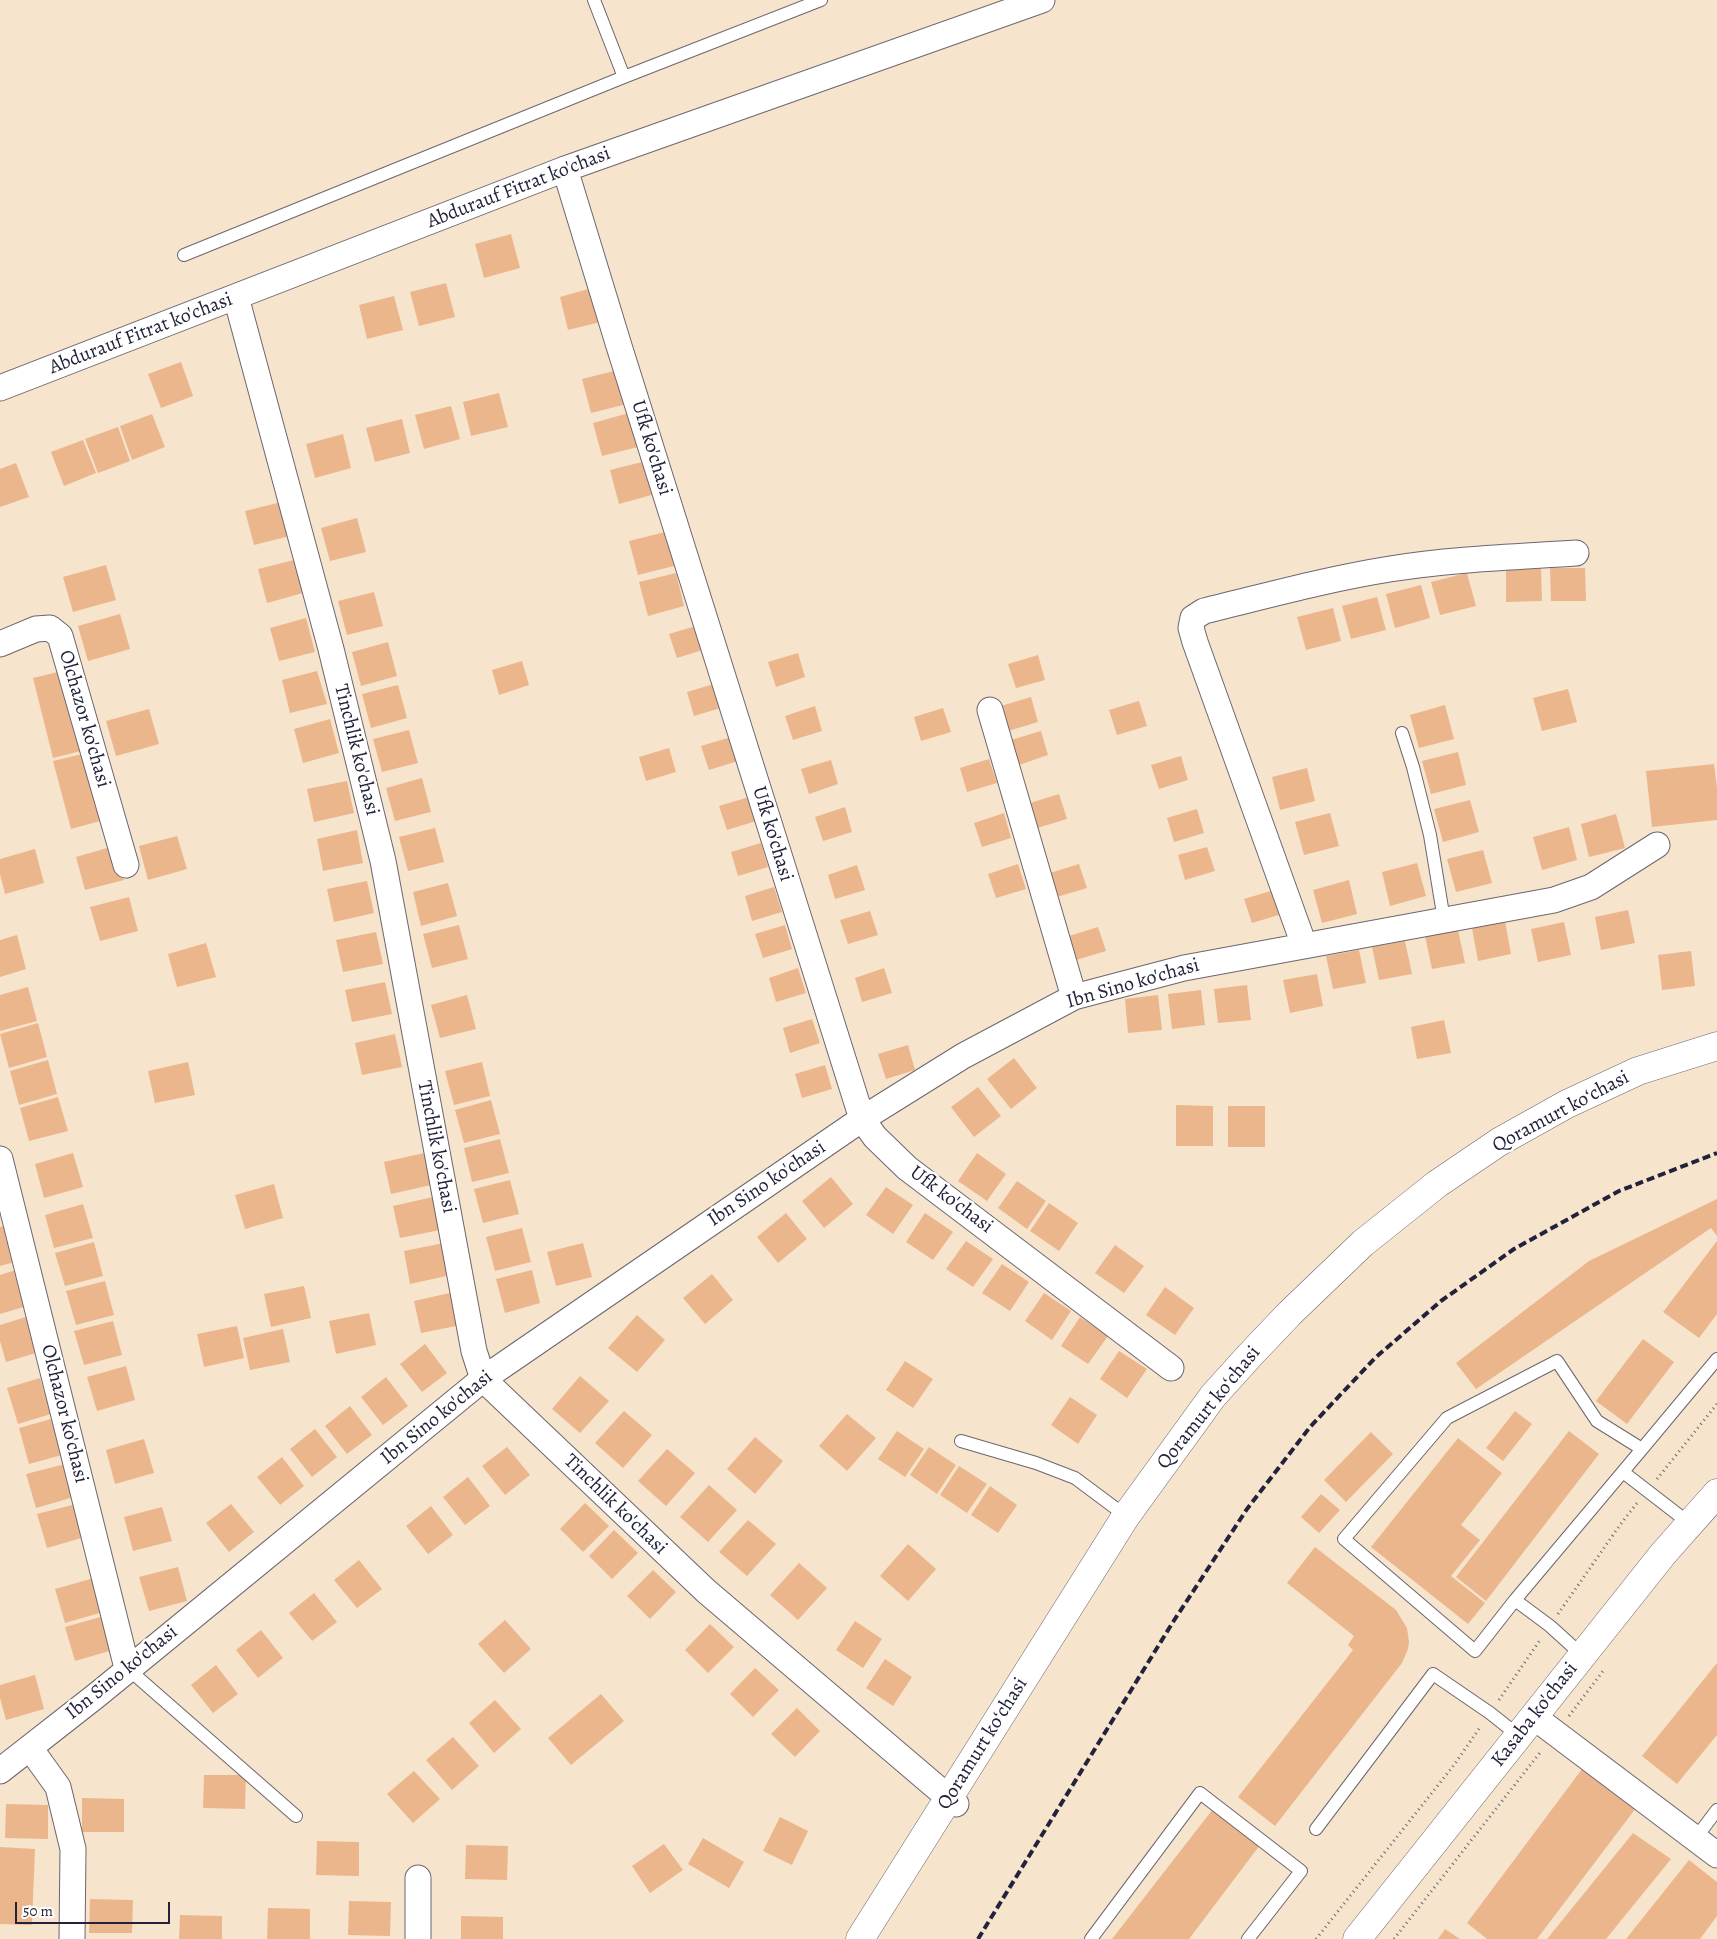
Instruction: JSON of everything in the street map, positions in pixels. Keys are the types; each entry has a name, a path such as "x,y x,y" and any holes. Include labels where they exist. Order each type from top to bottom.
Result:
{"main road":[{"name":"Qoramurt koʻchasi","path":"870,1939 1126,1516 1213,1396 1251,1354 1290,1313 1363,1243 1437,1184 1499,1142 1532,1122 1638,1071 1717,1046"},
{"name":"Qoramurt koʻchasi","path":"860,1939 1142,1511 1224,1401 1257,1361 1292,1324 1402,1223 1502,1151 1546,1126 1639,1082 1717,1056"},
{"name":"Kasaba ko'chasi","path":"1357,1939 1688,1523 1717,1493"}],"street":[{"name":"Abdurauf Fitrat ko'chasi","path":"0,388 565,169 1042,0"},
{"name":"Ufk ko'chasi","path":"565,169 862,1119 875,1137 907,1168 1171,1368"},
{"name":"Tinchlik ko'chasi","path":"236,297 331,649 383,861 474,1351 483,1379 706,1591 952,1801"},
{"path":"1304,945 1195,642 1191,628 1193,618 1204,611 1329,580 1391,569 1470,559 1576,553"},
{"name":"Olchazor ko'chasi","path":"0,644 36,629 50,628 60,636 126,865"},
{"path":"990,710 1074,997"},
{"name":"Ibn Sino ko'chasi","path":"0,1770 30,1748 483,1379 862,1119 963,1056 1074,997 1184,968 1554,900 1591,887 1657,846"},
{"name":"Olchazor ko'chasi","path":"0,1159 127,1668"},
{"path":"1526,1726 1717,1855"},
{"path":"30,1748 58,1788 73,1848 72,1939"},
{"path":"418,1878 418,1939"}],"lane":[{"path":"594,0 624,77"},
{"path":"184,255 624,77 821,0"},
{"path":"1402,733 1416,776 1430,834 1444,920"},
{"path":"1642,1449 1597,1421 1556,1361 1447,1418 1344,1539 1475,1651 1717,1359"},
{"path":"960,1441 1036,1463 1075,1478 1126,1516"},
{"path":"1623,1472 1688,1523"},
{"path":"1516,1600 1550,1626 1582,1656"},
{"path":"127,1668 296,1816"},
{"path":"1316,1829 1433,1674 1490,1713 1526,1726"},
{"path":"1091,1939 1200,1793 1301,1871 1248,1939"},
{"path":"1695,1839 1717,1810"}],"path":[{"path":"1316,1939 1454,1765 1620,1525 1717,1404"}],"building":[{"path":"511,234 520,268 484,278 475,244"},
{"path":"446,283 455,317 419,326 410,292"},
{"path":"595,287 604,321 568,330 560,297"},
{"path":"394,296 403,330 367,339 359,305"},
{"path":"181,362 193,396 161,408 148,374"},
{"path":"618,370 627,404 591,413 582,379"},
{"path":"499,393 508,427 471,436 463,402"},
{"path":"451,406 460,439 424,449 415,415"},
{"path":"629,413 638,447 602,456 593,423"},
{"path":"152,414 165,447 132,460 120,426"},
{"path":"402,419 410,453 375,462 366,428"},
{"path":"118,427 130,461 98,473 85,439"},
{"path":"343,434 351,468 315,478 306,444"},
{"path":"83,440 96,473 64,486 51,452"},
{"path":"646,461 655,494 619,504 610,470"},
{"path":"16,463 29,497 0,507 0,469"},
{"path":"281,502 290,536 254,545 245,511"},
{"path":"357,518 366,552 330,561 321,528"},
{"path":"665,532 674,566 638,575 629,541"},
{"path":"294,560 303,593 267,603 258,569"},
{"path":"106,565 116,600 73,612 63,577"},
{"path":"1541,568 1542,601 1506,602 1506,569"},
{"path":"1550,568 1585,568 1586,601 1551,601"},
{"path":"676,573 684,606 648,616 639,582"},
{"path":"1467,573 1476,606 1440,615 1431,582"},
{"path":"1421,585 1430,618 1395,628 1386,594"},
{"path":"374,592 383,626 347,635 338,601"},
{"path":"1377,597 1386,630 1351,639 1342,606"},
{"path":"1333,608 1341,641 1306,650 1297,617"},
{"path":"120,614 130,649 88,661 78,626"},
{"path":"306,618 315,652 279,661 270,628"},
{"path":"699,625 706,649 677,658 669,634"},
{"path":"388,642 397,676 361,686 352,652"},
{"path":"798,653 805,677 776,687 768,662"},
{"path":"1038,655 1045,680 1016,688 1008,664"},
{"path":"522,661 529,685 499,695 492,670"},
{"path":"62,671 81,751 53,758 33,678"},
{"path":"317,671 327,704 290,713 282,680"},
{"path":"717,683 724,707 694,716 687,692"},
{"path":"398,685 407,718 371,728 362,694"},
{"path":"1568,689 1577,722 1542,731 1533,698"},
{"path":"1031,697 1038,722 1008,731 1001,706"},
{"path":"1139,701 1147,726 1117,735 1109,710"},
{"path":"1445,705 1454,739 1419,748 1410,715"},
{"path":"815,706 822,731 793,740 785,716"},
{"path":"943,708 951,732 921,741 914,717"},
{"path":"149,709 159,744 116,756 106,721"},
{"path":"330,719 339,753 303,763 294,729"},
{"path":"409,730 418,763 382,772 373,739"},
{"path":"1041,731 1048,755 1019,765 1011,740"},
{"path":"731,737 738,761 709,770 701,746"},
{"path":"669,748 676,772 646,781 639,757"},
{"path":"1458,752 1466,785 1431,794 1422,761"},
{"path":"82,754 100,821 71,829 53,761"},
{"path":"1181,756 1188,780 1159,789 1151,765"},
{"path":"989,759 997,783 967,792 960,768"},
{"path":"831,760 838,784 809,794 801,769"},
{"path":"1714,764 1717,788 1717,820 1652,827 1646,771"},
{"path":"1307,768 1315,801 1280,810 1272,777"},
{"path":"422,778 431,812 395,821 386,788"},
{"path":"347,781 354,813 314,822 307,789"},
{"path":"1059,794 1067,819 1037,828 1030,803"},
{"path":"749,797 756,821 727,830 719,806"},
{"path":"1470,800 1479,832 1443,842 1434,809"},
{"path":"845,807 852,832 823,841 815,817"},
{"path":"1197,809 1204,833 1174,842 1167,818"},
{"path":"1004,813 1011,838 982,847 974,823"},
{"path":"1330,813 1339,846 1304,855 1295,822"},
{"path":"1616,814 1625,848 1589,857 1581,824"},
{"path":"1569,827 1577,860 1542,870 1533,837"},
{"path":"435,828 444,862 408,871 399,837"},
{"path":"357,830 363,863 323,871 317,839"},
{"path":"177,836 187,869 148,880 139,846"},
{"path":"761,843 768,867 738,876 731,852"},
{"path":"114,846 124,880 85,890 76,857"},
{"path":"1207,847 1215,871 1185,880 1178,855"},
{"path":"35,849 44,883 5,894 0,874 0,859"},
{"path":"1483,850 1492,883 1456,892 1447,859"},
{"path":"1417,863 1426,896 1390,906 1382,872"},
{"path":"1018,864 1026,889 996,898 988,874"},
{"path":"1079,864 1087,888 1057,897 1050,873"},
{"path":"857,865 865,890 835,899 828,875"},
{"path":"1349,880 1357,914 1322,923 1313,890"},
{"path":"367,881 374,913 334,922 327,889"},
{"path":"448,883 457,916 421,926 413,892"},
{"path":"774,887 782,912 752,921 745,896"},
{"path":"1274,890 1282,914 1252,923 1244,899"},
{"path":"129,897 138,931 100,941 90,907"},
{"path":"1628,910 1635,943 1601,950 1595,917"},
{"path":"870,911 878,935 848,944 840,920"},
{"path":"1505,921 1511,954 1478,961 1472,928"},
{"path":"1564,922 1571,955 1538,962 1531,929"},
{"path":"459,925 468,959 432,968 423,934"},
{"path":"785,925 792,949 763,958 755,934"},
{"path":"1098,927 1106,951 1076,960 1069,936"},
{"path":"1458,930 1465,963 1432,969 1425,936"},
{"path":"376,932 383,964 343,972 336,940"},
{"path":"17,935 26,969 0,977 0,940"},
{"path":"1405,941 1412,974 1379,980 1372,947"},
{"path":"206,943 216,977 177,987 168,954"},
{"path":"1359,950 1366,983 1333,989 1326,956"},
{"path":"1691,951 1695,986 1662,990 1658,955"},
{"path":"798,968 806,993 776,1002 769,978"},
{"path":"884,968 892,993 862,1002 855,978"},
{"path":"1317,974 1323,1006 1290,1013 1283,980"},
{"path":"385,982 392,1014 352,1022 345,990"},
{"path":"1247,985 1251,1020 1218,1023 1214,989"},
{"path":"28,987 37,1021 0,1031 0,995"},
{"path":"1201,990 1205,1025 1172,1029 1168,994"},
{"path":"467,995 476,1029 440,1038 431,1005"},
{"path":"1158,995 1162,1030 1128,1033 1125,999"},
{"path":"812,1019 820,1043 790,1053 783,1028"},
{"path":"1444,1020 1451,1053 1417,1059 1411,1027"},
{"path":"38,1023 47,1057 9,1068 0,1034"},
{"path":"395,1034 402,1067 362,1075 355,1043"},
{"path":"908,1045 915,1070 886,1079 878,1054"},
{"path":"1014,1058 1037,1088 1011,1109 987,1079"},
{"path":"48,1060 57,1094 19,1105 10,1071"},
{"path":"188,1062 195,1095 155,1103 148,1071"},
{"path":"482,1062 490,1096 454,1105 445,1071"},
{"path":"825,1065 832,1089 802,1098 795,1074"},
{"path":"978,1087 1001,1116 974,1137 951,1107"},
{"path":"58,1097 68,1131 29,1141 20,1108"},
{"path":"491,1100 500,1134 464,1143 455,1110"},
{"path":"1176,1105 1213,1106 1213,1146 1176,1146"},
{"path":"1228,1106 1265,1106 1265,1147 1228,1147"},
{"path":"500,1139 509,1173 472,1182 464,1148"},
{"path":"73,1153 83,1187 44,1198 35,1164"},
{"path":"424,1153 431,1185 391,1194 384,1162"},
{"path":"977,1153 1006,1174 987,1201 958,1181"},
{"path":"831,1177 853,1204 824,1228 802,1201"},
{"path":"510,1180 519,1214 483,1223 474,1189"},
{"path":"1017,1181 1046,1201 1027,1229 998,1208"},
{"path":"274,1184 283,1218 245,1229 235,1195"},
{"path":"886,1187 913,1205 893,1234 866,1215"},
{"path":"433,1197 440,1230 400,1238 393,1206"},
{"path":"1717,1199 1717,1236 1711,1228 1476,1389 1456,1363 1589,1261"},
{"path":"1049,1203 1078,1223 1059,1251 1030,1231"},
{"path":"83,1204 93,1238 54,1248 45,1215"},
{"path":"786,1213 807,1239 778,1263 757,1237"},
{"path":"925,1213 953,1232 933,1260 906,1242"},
{"path":"4,1226 15,1262 0,1266 0,1227"},
{"path":"522,1228 531,1262 495,1271 486,1237"},
{"path":"966,1241 993,1259 973,1287 946,1269"},
{"path":"1717,1241 1717,1314 1699,1338 1663,1312"},
{"path":"94,1242 103,1276 65,1286 55,1253"},
{"path":"444,1243 451,1275 410,1284 404,1251"},
{"path":"583,1243 592,1277 556,1286 547,1252"},
{"path":"1115,1245 1144,1266 1124,1293 1095,1273"},
{"path":"1002,1264 1029,1282 1010,1311 982,1293"},
{"path":"16,1270 27,1306 0,1314 0,1275"},
{"path":"532,1270 540,1303 505,1313 496,1279"},
{"path":"712,1274 733,1300 705,1324 683,1298"},
{"path":"105,1281 114,1315 76,1325 66,1291"},
{"path":"304,1286 311,1318 271,1327 264,1294"},
{"path":"1165,1287 1194,1308 1175,1335 1146,1315"},
{"path":"454,1292 461,1325 421,1333 414,1301"},
{"path":"1044,1293 1071,1311 1052,1340 1025,1321"},
{"path":"369,1313 376,1345 336,1354 329,1321"},
{"path":"637,1315 665,1340 637,1372 608,1348"},
{"path":"29,1316 39,1352 6,1362 0,1341 0,1325"},
{"path":"1080,1317 1108,1336 1088,1364 1061,1346"},
{"path":"113,1321 122,1355 84,1365 74,1331"},
{"path":"237,1326 244,1358 204,1367 197,1334"},
{"path":"283,1329 290,1362 250,1370 243,1338"},
{"path":"1643,1339 1674,1362 1627,1424 1596,1401"},
{"path":"425,1344 447,1373 422,1392 400,1364"},
{"path":"1119,1351 1147,1369 1127,1398 1100,1379"},
{"path":"905,1361 933,1379 913,1408 886,1390"},
{"path":"126,1366 135,1400 97,1411 87,1377"},
{"path":"580,1376 609,1401 580,1433 552,1409"},
{"path":"386,1377 408,1406 383,1425 361,1397"},
{"path":"40,1378 51,1414 18,1424 7,1388"},
{"path":"1070,1397 1097,1415 1078,1444 1051,1425"},
{"path":"350,1406 372,1435 347,1454 325,1426"},
{"path":"624,1411 652,1435 623,1468 595,1443"},
{"path":"1515,1411 1532,1424 1503,1461 1486,1448"},
{"path":"847,1414 876,1438 847,1471 819,1446"},
{"path":"51,1419 62,1455 29,1464 19,1428"},
{"path":"315,1429 337,1457 312,1477 290,1449"},
{"path":"897,1431 924,1449 905,1477 878,1459"},
{"path":"1569,1431 1599,1454 1486,1601 1456,1577"},
{"path":"1371,1432 1393,1454 1346,1502 1324,1480"},
{"path":"755,1437 783,1461 755,1494 727,1469"},
{"path":"1458,1438 1502,1473 1461,1525 1480,1540 1451,1576 1485,1603 1468,1624 1371,1547"},
{"path":"144,1439 154,1473 115,1484 106,1450"},
{"path":"507,1447 530,1475 505,1495 482,1466"},
{"path":"929,1447 956,1465 937,1494 910,1475"},
{"path":"667,1449 695,1473 666,1506 638,1481"},
{"path":"282,1457 304,1486 280,1505 257,1477"},
{"path":"65,1464 74,1497 36,1508 26,1474"},
{"path":"959,1466 987,1484 967,1513 940,1495"},
{"path":"468,1477 490,1506 465,1525 443,1497"},
{"path":"709,1485 737,1510 708,1542 680,1517"},
{"path":"990,1486 1017,1505 998,1533 971,1515"},
{"path":"1321,1494 1340,1510 1319,1533 1301,1517"},
{"path":"585,1503 609,1526 583,1552 560,1529"},
{"path":"76,1504 85,1537 47,1548 37,1514"},
{"path":"231,1504 254,1532 229,1552 206,1523"},
{"path":"431,1506 453,1535 428,1554 406,1526"},
{"path":"162,1507 172,1541 133,1551 124,1517"},
{"path":"748,1520 776,1544 747,1576 719,1552"},
{"path":"614,1530 638,1553 612,1579 589,1556"},
{"path":"908,1544 936,1569 908,1601 880,1576"},
{"path":"1315,1547 1396,1610 1407,1628 1408,1649 1402,1663 1275,1826 1238,1797 1353,1650 1348,1645 1354,1636 1287,1583"},
{"path":"359,1560 382,1589 357,1608 334,1580"},
{"path":"799,1563 827,1588 798,1620 770,1595"},
{"path":"178,1567 187,1601 149,1611 139,1577"},
{"path":"653,1570 676,1592 650,1619 627,1596"},
{"path":"94,1578 103,1612 65,1623 55,1589"},
{"path":"314,1593 337,1622 312,1641 289,1613"},
{"path":"104,1616 113,1650 75,1661 65,1627"},
{"path":"505,1620 531,1649 504,1673 478,1644"},
{"path":"855,1621 882,1639 863,1668 836,1650"},
{"path":"710,1624 734,1647 708,1673 685,1650"},
{"path":"261,1630 283,1658 258,1678 236,1650"},
{"path":"885,1659 912,1677 893,1706 866,1688"},
{"path":"1717,1663 1717,1735 1677,1784 1642,1756"},
{"path":"216,1665 238,1694 213,1713 191,1685"},
{"path":"755,1668 779,1690 753,1717 730,1694"},
{"path":"35,1675 44,1709 6,1720 0,1698 0,1685"},
{"path":"601,1694 624,1721 571,1765 548,1738"},
{"path":"495,1700 521,1729 494,1753 469,1723"},
{"path":"797,1708 820,1731 795,1757 771,1734"},
{"path":"453,1737 479,1766 452,1790 426,1760"},
{"path":"1585,1765 1639,1804 1537,1939 1487,1939 1467,1923"},
{"path":"414,1771 440,1799 413,1823 387,1794"},
{"path":"204,1775 246,1775 245,1809 203,1808"},
{"path":"82,1798 124,1799 124,1832 82,1832"},
{"path":"6,1804 48,1805 48,1839 5,1838"},
{"path":"1213,1809 1260,1845 1189,1939 1112,1939"},
{"path":"780,1817 808,1831 792,1865 763,1851"},
{"path":"1633,1833 1671,1859 1606,1939 1547,1939"},
{"path":"703,1838 744,1862 729,1888 688,1864"},
{"path":"317,1841 359,1842 359,1876 316,1875"},
{"path":"664,1844 683,1870 650,1893 632,1866"},
{"path":"466,1845 508,1846 507,1880 465,1879"},
{"path":"0,1847 35,1849 32,1925 0,1924"},
{"path":"1689,1860 1717,1882 1717,1916 1700,1939 1626,1939"},
{"path":"90,1899 133,1900 132,1933 89,1933"},
{"path":"349,1901 391,1902 390,1936 348,1935"},
{"path":"268,1908 310,1909 310,1939 267,1939"},
{"path":"180,1915 222,1916 222,1939 179,1939"},
{"path":"461,1916 503,1917 503,1939 461,1939"},
{"path":"1445,1929 1460,1939 1438,1939"}],"railway":[{"path":"978,1939 1173,1622 1247,1509 1310,1427 1375,1358 1441,1301 1514,1249 1619,1191 1717,1153"}]}
